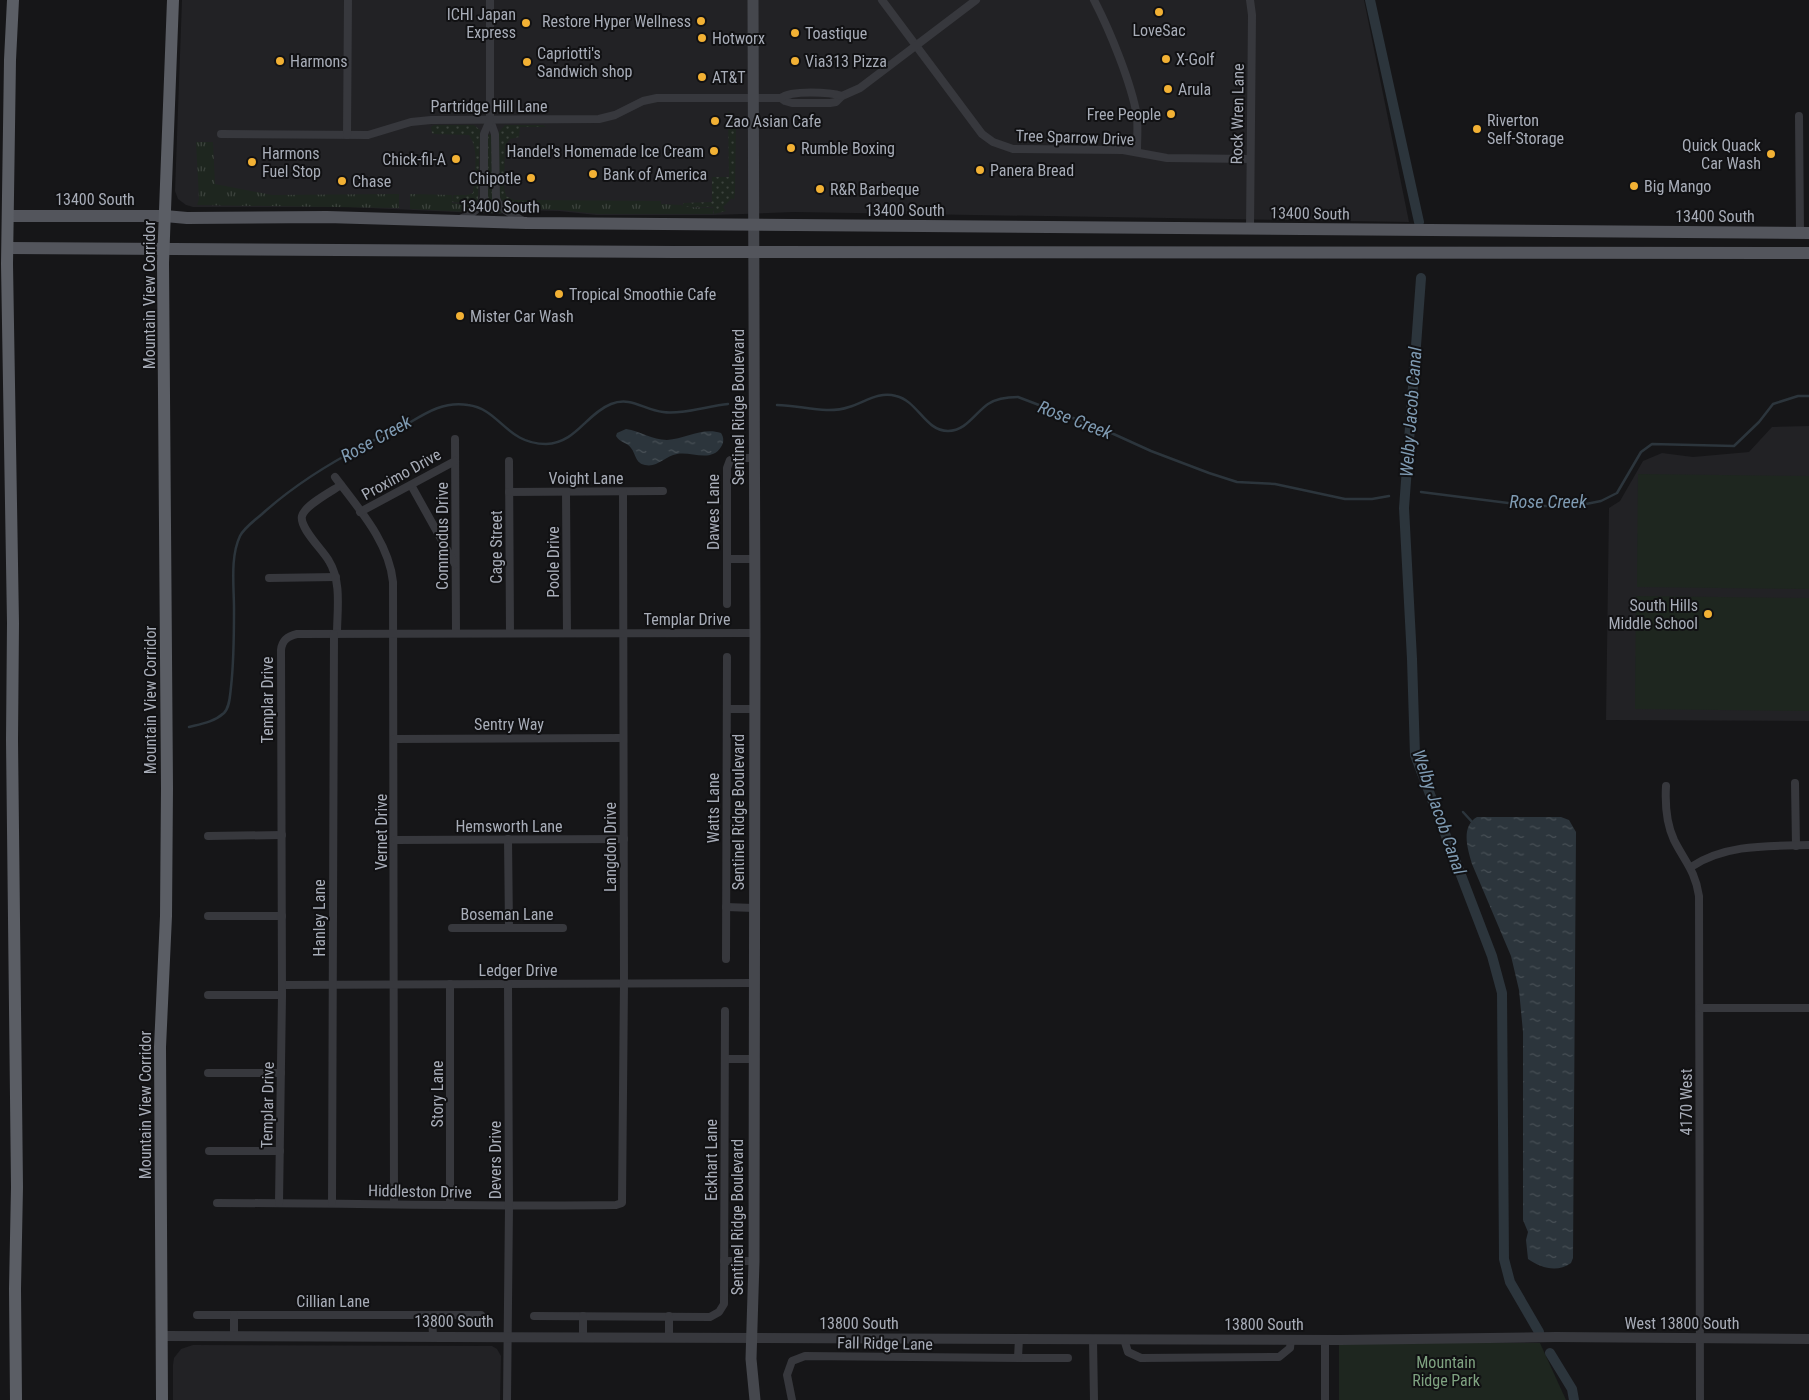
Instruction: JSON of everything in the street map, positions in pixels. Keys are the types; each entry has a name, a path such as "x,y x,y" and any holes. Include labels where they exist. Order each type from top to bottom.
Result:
{"highway":[{"path":"13,0 4,248 13,613 12,740 17,1168 16,1400"},
{"name":"Mountain View Corridor","path":"162,1400 160,1047 166,916 164,249 173,0"}],"main road":[{"name":"Sentinel Ridge Boulevard","path":"753,0 755,709 754,1261 751,1359 755,1400"},
{"name":"13400 South","path":"4,216 327,217 527,223 1804,233"},
{"path":"4,248 754,252 1809,253"}],"street":[{"path":"347,135 348,0"},
{"path":"490,0 490,120 495,134 496,198 505,210 527,223"},
{"name":"Tree Sparrow Drive","path":"882,0 982,134 999,145 1013,149 1123,150 1159,158 1250,159"},
{"path":"754,98 781,98 791,93 842,96 860,88 976,0"},
{"path":"1094,0 1128,83 1137,120 1138,152"},
{"name":"Rock Wren Lane","path":"1250,0 1252,15 1250,229"},
{"name":"Partridge Hill Lane","path":"221,134 373,134 416,121 599,119 615,115 643,101 657,98 754,98"},
{"path":"1800,116 1804,233"},
{"path":"455,222 474,213 481,204 484,190 484,134 490,120"},
{"name":"Commodus Drive","path":"455,439 456,633"},
{"name":"Dawes Lane","path":"727,604 727,468 730,460 755,458"},
{"name":"Proximo Drive","path":"360,512 455,460"},
{"name":"Cage Street","path":"509,461 510,633"},
{"name":"Vernet Drive","path":"335,477 379,539 390,561 393,582 395,840 393,984 394,1204"},
{"name":"Hanley Lane","path":"332,1203 336,577 329,560 303,526 302,518 307,508 341,485"},
{"path":"411,485 456,564"},
{"name":"Voight Lane","path":"510,492 663,491"},
{"name":"Poole Drive","path":"566,492 567,633"},
{"name":"Langdon Drive","path":"622,1203 624,983 623,492"},
{"name":"Dawes Lane","path":"727,559 755,559"},
{"path":"269,578 336,577"},
{"name":"Templar Drive","path":"279,1203 282,995 281,646 287,637 297,634 755,632"},
{"name":"Watts Lane","path":"726,657 726,959"},
{"path":"726,709 755,709"},
{"name":"Sentry Way","path":"394,739 623,738"},
{"path":"1795,783 1796,846"},
{"name":"4170 West","path":"1666,786 1669,826 1674,839 1695,876 1699,896 1700,1400"},
{"path":"208,836 282,835"},
{"path":"508,839 509,928"},
{"name":"Hemsworth Lane","path":"395,840 624,839"},
{"path":"1691,867 1700,861 1735,850 1773,846 1809,846"},
{"path":"726,907 754,908"},
{"path":"208,916 282,916"},
{"name":"Boseman Lane","path":"452,928 563,928"},
{"name":"Ledger Drive","path":"282,985 754,983"},
{"name":"Story Lane","path":"450,984 450,1205"},
{"name":"Devers Drive","path":"507,1400 509,1206 508,984"},
{"path":"208,995 282,995"},
{"path":"1700,1008 1809,1008"},
{"name":"Eckhart Lane","path":"668,1316 710,1317 719,1312 724,1304 725,1011"},
{"path":"725,1060 754,1059"},
{"path":"208,1073 281,1073"},
{"path":"209,1151 280,1151"},
{"name":"Hiddleston Drive","path":"217,1203 509,1206 616,1205 622,1203"},
{"path":"724,1261 754,1261"},
{"name":"Cillian Lane","path":"197,1315 481,1315"},
{"path":"234,1315 234,1336"},
{"path":"432,1315 433,1336"},
{"path":"534,1316 668,1316 669,1337"},
{"path":"583,1316 583,1336"},
{"name":"13800 South","path":"162,1336 1124,1339 1556,1337"},
{"name":"West 13800 South","path":"1556,1337 1809,1339"},
{"path":"1018,1358 1019,1338"},
{"path":"1093,1338 1094,1400"},
{"path":"1124,1339 1128,1352 1141,1358 1279,1357 1290,1348 1291,1339"},
{"path":"1325,1339 1325,1400"},
{"name":"Fall Ridge Lane","path":"792,1400 787,1375 792,1361 805,1356 1068,1358"}],"shaded area":[{"path":"182,0 1364,0 1409,222 794,212 714,215 596,215 559,211 516,210 500,214 348,207 193,207 186,205 178,199 175,191"},
{"name":"South Hills Middle School","path":"1809,426 1809,721 1606,720 1609,508 1620,501 1643,461 1662,453 1693,457 1749,452 1772,427"},
{"path":"193,1345 492,1346 497,1349 501,1356 500,1400 173,1400 174,1358 181,1349"}],"green space":[{"path":"728,111 733,116 736,125 734,200 732,198 723,207 726,211 714,214 713,207 683,207 683,203 712,202 712,177 729,177"},
{"path":"434,125 474,125 480,130 478,199 475,204 452,202 453,195 473,193 476,163 474,148 469,135 434,134 431,127"},
{"path":"505,125 543,125 546,127 520,127 519,137 510,139 505,145 504,187 506,196 514,200 529,200 529,209 507,206 498,193 498,133"},
{"path":"487,135 492,135 501,213 480,213 479,211"},
{"path":"196,142 213,142 215,184 272,195 399,194 399,208 197,205 199,199"},
{"path":"410,194 452,195 452,203 476,206 468,212 410,209"},
{"path":"530,200 661,201 661,204 682,205 683,207 713,208 713,214 598,214 530,209"},
{"path":"1638,474 1809,476 1809,589 1637,587"},
{"path":"1636,596 1809,598 1809,711 1635,709"},
{"name":"Mountain Ridge Park","path":"1339,1343 1540,1343 1566,1400 1339,1400"}],"water":[{"path":"626,429 656,439 667,440 707,431 721,433 723,442 717,452 712,454 682,453 653,465 645,465 637,460 629,446 616,436 617,433"},
{"path":"1477,817 1561,817 1569,820 1576,832 1573,1258 1571,1263 1555,1269 1538,1265 1528,1259 1526,1240 1528,1232 1523,1220 1523,1032 1519,990 1511,956 1472,864 1469,852 1468,827"}],"waterway":[{"name":"Welby Jacob Canal","path":"1370,0 1419,222"},
{"name":"Welby Jacob Canal","path":"1421,278 1404,508 1415,755 1492,956 1502,993 1504,1259 1510,1282 1539,1332"},
{"name":"Rose Creek","path":"777,405 831,410 849,407 878,396 890,395 904,399 933,426 940,430 948,431 965,425 991,402 1002,398 1018,397 1107,431 1151,451 1237,482 1275,484 1345,499 1372,499 1389,496"},
{"name":"Rose Creek","path":"1421,492 1532,506 1576,506 1601,501 1617,493 1641,452 1652,444 1734,446 1759,422 1773,404 1798,396 1809,396"},
{"name":"Rose Creek","path":"189,727 216,719 224,713 229,704 234,648 233,572 235,553 240,536 247,527 274,504 324,468 422,415 448,405 458,404 479,408 521,438 546,444 565,439 602,409 618,402 631,402 656,411 670,413 728,404"},
{"path":"1463,812 1474,824"},
{"name":"Welby Jacob Canal","path":"1550,1353 1572,1389 1574,1400"}],"place":[{"name":"LoveSac","path":"1159,12"},
{"name":"Restore Hyper Wellness","path":"701,21"},
{"name":"ICHI Japan Express","path":"526,23"},
{"name":"Toastique","path":"795,33"},
{"name":"Hotworx","path":"702,38"},
{"name":"X-Golf","path":"1166,59"},
{"name":"Harmons","path":"280,61"},
{"name":"Via313 Pizza","path":"795,61"},
{"name":"Capriotti's Sandwich shop","path":"527,62"},
{"name":"AT&T","path":"702,77"},
{"name":"Arula","path":"1168,89"},
{"name":"Free People","path":"1171,114"},
{"name":"Zao Asian Cafe","path":"715,121"},
{"name":"Riverton Self-Storage","path":"1477,129"},
{"name":"Rumble Boxing","path":"791,148"},
{"name":"Handel's Homemade Ice Cream","path":"714,151"},
{"name":"Quick Quack Car Wash","path":"1771,154"},
{"name":"Chick-fil-A","path":"456,159"},
{"name":"Harmons Fuel Stop","path":"252,162"},
{"name":"Panera Bread","path":"980,170"},
{"name":"Bank of America","path":"593,174"},
{"name":"Chipotle","path":"531,178"},
{"name":"Chase","path":"342,181"},
{"name":"Big Mango","path":"1634,186"},
{"name":"R&R Barbeque","path":"820,189"},
{"name":"Tropical Smoothie Cafe","path":"559,294"},
{"name":"Mister Car Wash","path":"460,316"},
{"name":"South Hills Middle School","path":"1708,614"}]}
